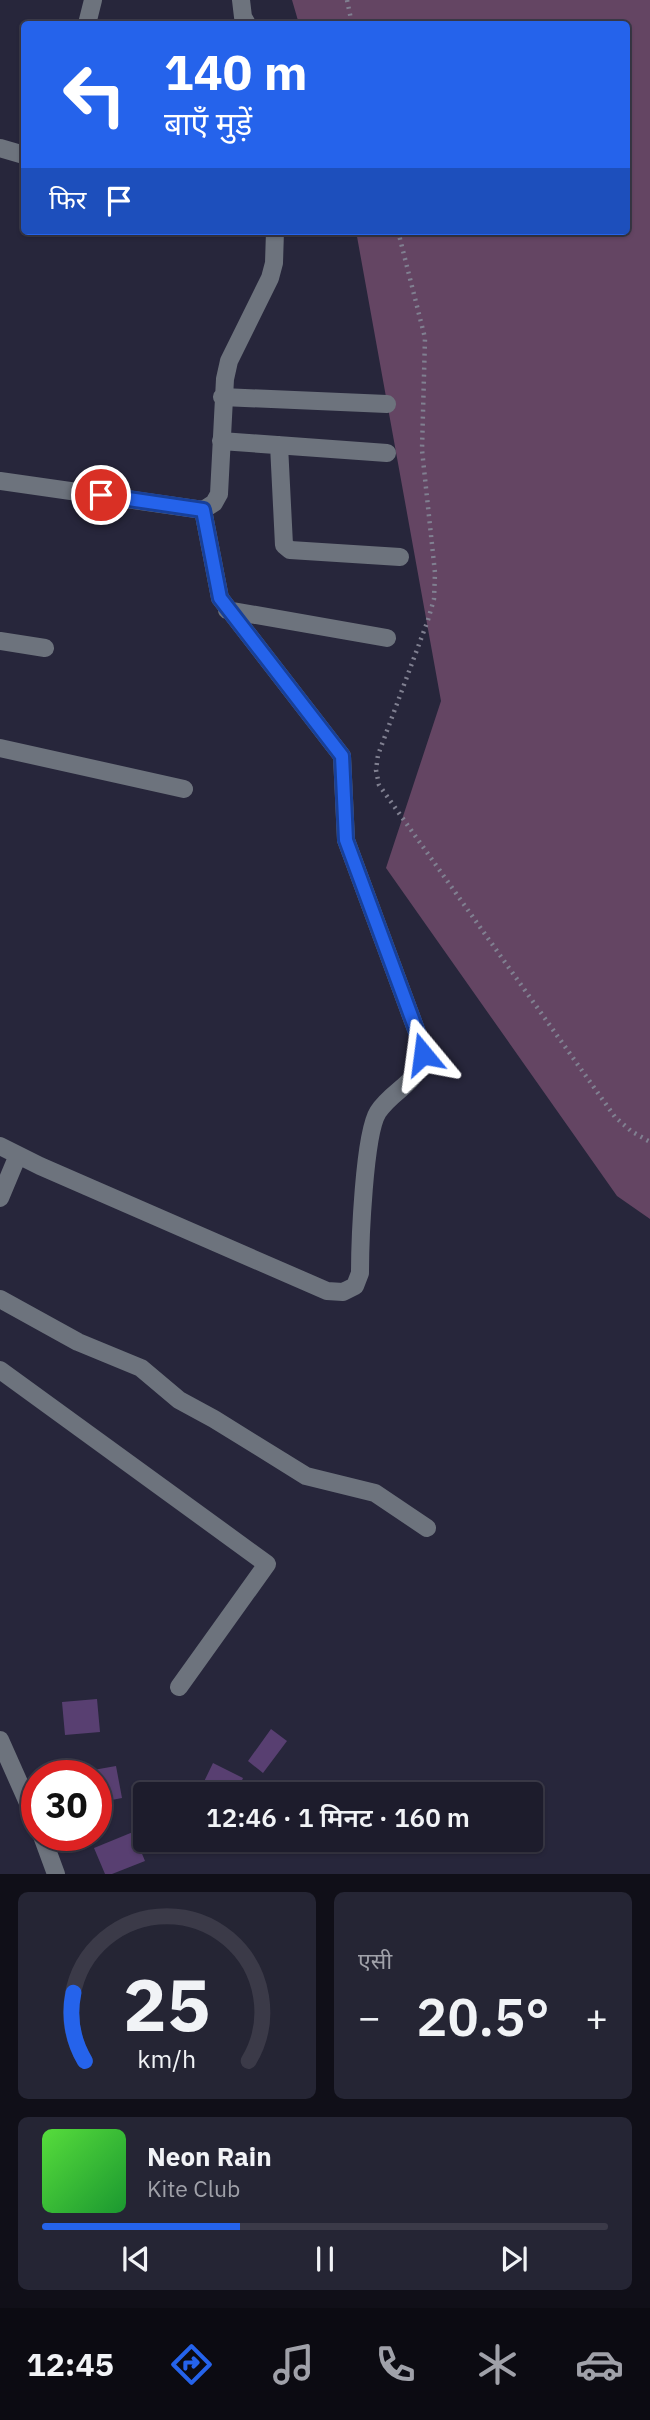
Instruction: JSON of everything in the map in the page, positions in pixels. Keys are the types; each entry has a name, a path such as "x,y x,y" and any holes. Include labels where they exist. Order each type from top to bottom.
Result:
{"street":[{"path":"88,21 93,0"},
{"path":"241,0 245,21"},
{"path":"0,148 21,154"},
{"path":"0,481 203,510 214,503 219,494 222,397 229,361 270,278 275,255 275,235"},
{"path":"222,397 387,404"},
{"path":"221,441 387,453"},
{"path":"279,444 284,545 290,550 400,557"},
{"path":"0,1146 327,1291 343,1292 355,1286 358,1280 367,1165 374,1121 384,1105 416,1076 423,1054 421,1043 346,840 342,756 220,598 203,510"},
{"path":"228,610 387,638"},
{"path":"0,642 45,648"},
{"path":"0,748 184,789"},
{"path":"0,1198 18,1155"},
{"path":"0,1299 78,1342 141,1368 179,1400 306,1476 375,1493 427,1528"},
{"path":"0,1370 267,1564 179,1687"},
{"path":"0,1740 21,1787"},
{"path":"48,1851 57,1874"}],"path":[{"path":"347,0 351,21"},
{"path":"399,235 425,338 422,450 435,573 428,620 379,755 376,770 379,785 615,1117 631,1132 650,1142"}],"shaded area":[{"path":"292,0 650,0 650,1219 617,1196 386,868 441,701 357,235 630,235 630,21 298,21"}],"building":[{"path":"97,1699 100,1732 65,1735 62,1702"},
{"path":"271,1729 287,1741 263,1773 248,1761"},
{"path":"213,1763 243,1778 241,1782 204,1782"},
{"path":"116,1766 122,1798 112,1800 112,1767"},
{"path":"133,1832 133,1852 141,1852 145,1861 112,1874 105,1874 95,1851 112,1851 112,1841"}],"route":[{"path":"101,495 203,510 220,598 342,756 346,840 423,1054"}]}
